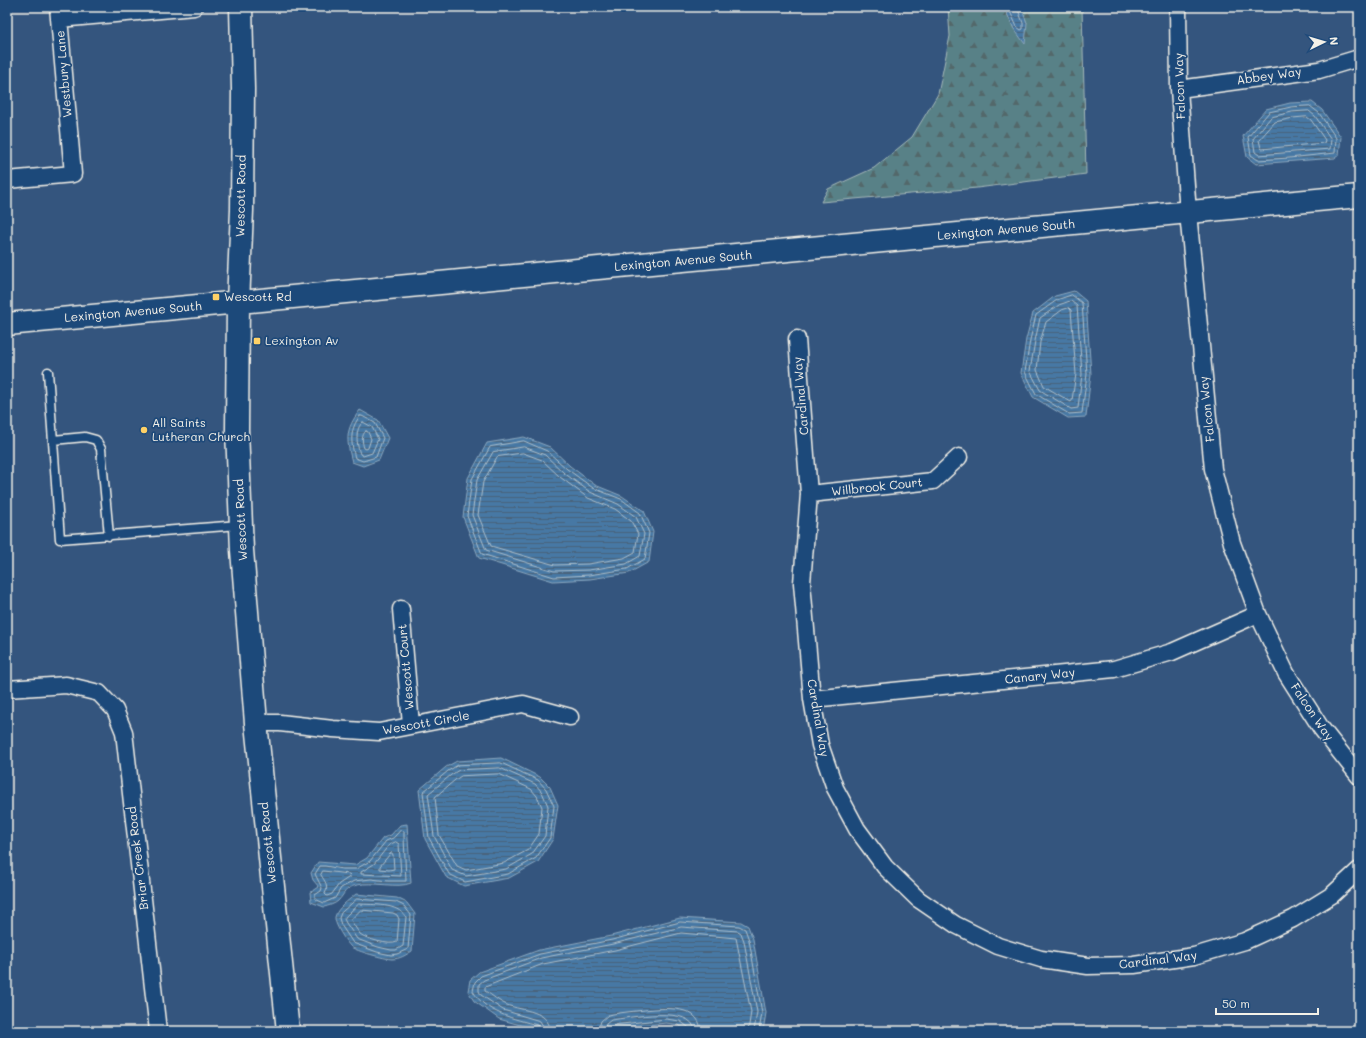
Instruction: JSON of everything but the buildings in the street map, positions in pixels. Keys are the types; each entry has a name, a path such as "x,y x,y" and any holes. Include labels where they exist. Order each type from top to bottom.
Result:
{"street":[{"name":"Westbury Lane","path":"7,180 73,174 58,13 194,7"},
{"name":"Wescott Road","path":"241,7 243,89 242,210 238,303 237,430 241,525 256,723 288,1031"},
{"name":"Falcon Way","path":"1178,7 1179,88 1188,212 1214,469 1232,543 1258,614 1286,673 1321,728 1359,776"},
{"name":"Abbey Way","path":"1179,88 1319,70 1359,58"},
{"name":"Lexington Avenue South","path":"7,324 1359,196"},
{"name":"Cardinal Way","path":"797,339 809,494 802,583 812,699 820,745 834,788 857,829 885,866 918,899 956,925 998,946 1041,959 1088,966 1134,965 1194,956 1244,942 1293,920 1332,895 1359,870"},
{"name":"Willbrook Court","path":"809,494 933,482 959,457"},
{"name":"Wescott Court","path":"401,609 411,725"},
{"name":"Canary Way","path":"812,699 1114,669 1172,652 1258,614"},
{"name":"Briar Creek Road","path":"7,689 66,685 99,693 115,710 124,732 158,1031"},
{"name":"Wescott Circle","path":"256,723 280,723 379,732 523,704 570,717"}],"lane":[{"path":"48,372 60,539 241,525"},
{"path":"53,440 85,437 96,440 101,449 109,536"}],"green space":[{"path":"948,7 1004,7 1014,29 1027,23 1021,7 1082,7 1086,174 977,188 821,202 828,189 874,168 912,137 938,94 950,36"}],"water":[{"path":"1004,7 1021,7 1027,23 1025,44 1014,29"},
{"path":"1312,102 1322,110 1341,137 1339,155 1335,158 1256,164 1247,157 1243,136 1266,109 1290,103"},
{"path":"1074,291 1086,301 1091,374 1086,417 1068,418 1033,397 1021,373 1026,339 1033,313 1055,296"},
{"path":"360,410 378,420 388,438 379,460 363,466 352,462 348,441 349,429"},
{"path":"524,437 550,447 570,466 595,485 622,496 644,511 653,532 649,562 629,573 590,579 553,581 479,558 463,517 468,478 487,443"},
{"path":"501,758 540,777 550,787 558,805 553,839 538,862 509,878 464,886 446,877 425,839 419,790 446,767 457,761"},
{"path":"407,824 411,883 405,885 357,885 347,890 338,901 331,905 324,907 311,902 310,892 319,887 313,880 311,873 318,862 355,865 367,858 383,838 391,835 400,825"},
{"path":"356,894 397,898 407,903 415,914 412,951 400,958 392,959 359,951 351,947 338,928 335,917 341,907"},
{"path":"680,918 741,922 748,926 753,939 766,1013 763,1031 686,1031 679,1025 666,1023 598,1031 541,1031 499,1019 474,1001 468,991 470,980 479,972 539,950 611,936"}],"place":[{"name":"Wescott Rd","path":"216,297"},
{"name":"Lexington Av","path":"257,341"},
{"name":"All Saints Lutheran Church","path":"144,430"}]}
